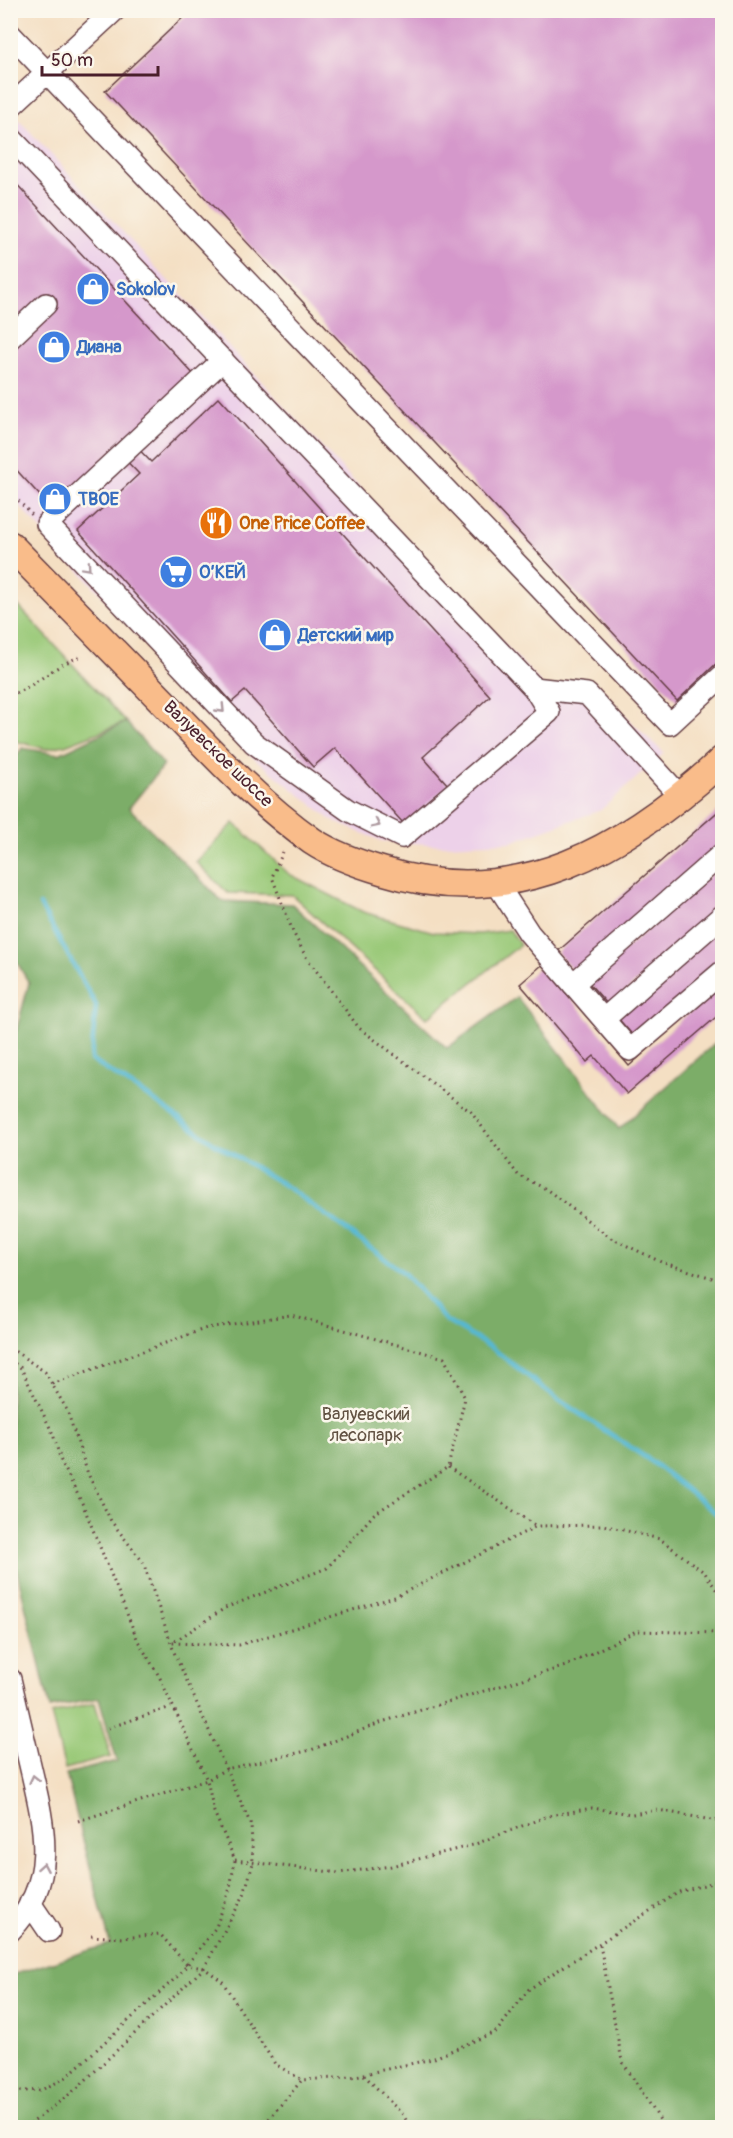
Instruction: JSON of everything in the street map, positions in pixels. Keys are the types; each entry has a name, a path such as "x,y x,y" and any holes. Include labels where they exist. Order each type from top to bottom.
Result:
{"main road":[{"name":"Валуевское шоссе","path":"10,545 241,782 314,841 357,863 400,877 452,884 497,884 528,879 579,861 636,831 723,760"}],"street":[{"path":"10,107 115,10"},
{"path":"10,34 670,724 723,676"},
{"path":"10,137 223,360 534,688 549,712 402,837 348,810 254,743 47,524 223,360"},
{"path":"10,339 46,304"},
{"path":"534,688 587,694 680,796"},
{"path":"573,984 723,854"},
{"path":"497,884 529,933 630,1050 723,972"},
{"path":"604,1019 723,916"},
{"path":"10,1678 45,1836 43,1873 30,1903 10,1931"},
{"path":"30,1903 49,1931"}],"path":[{"path":"10,695 25,690 52,669 83,656"},
{"path":"283,852 272,877 293,932 306,957 359,1028 471,1112 518,1175 546,1190 611,1238 661,1262 723,1281"},
{"path":"52,1384 207,1328 291,1315 444,1358 465,1398 448,1467 374,1514 327,1568 225,1608 172,1643"},
{"path":"10,1348 45,1372 67,1410 88,1474 111,1521 143,1562 172,1643 251,1825 253,1863 244,1895 204,1968 75,2090 25,2127"},
{"path":"10,1360 21,1368 53,1434 61,1461 83,1505 138,1641 159,1676 171,1707 207,1780 214,1812 235,1860 230,1888 216,1927 180,1974 64,2079 41,2090 10,2092"},
{"path":"448,1467 537,1526"},
{"path":"172,1643 239,1645 395,1597 537,1526 603,1525 660,1539 705,1573 723,1598"},
{"path":"78,1821 207,1780 226,1769 311,1750 385,1721 566,1666 636,1631 723,1633"},
{"path":"108,1728 171,1707"},
{"path":"235,1860 279,1863 339,1873 391,1866 473,1845 548,1816 592,1808 632,1814 658,1810 723,1822"},
{"path":"10,1836 10,1866"},
{"path":"91,1936 123,1938 160,1934 187,1965 204,1968 222,1981 275,2064 302,2080 363,2075 432,2059 497,2031 529,1989 679,1892 723,1880"},
{"path":"600,1945 622,2061 662,2123 671,2127"},
{"path":"363,2075 403,2115 411,2127"},
{"path":"261,2127 302,2080"}],"shaded area":[{"path":"10,110 546,689 589,682 664,753 601,810 511,842 442,845 382,841 333,821 250,755 11,497"}],"green space":[{"path":"11,598 126,722 65,745 46,749 11,740"},
{"name":"Валуевский лесопарк","path":"126,722 164,765 129,808 222,901 292,904 447,1048 517,997 619,1129 722,1037 722,2127 11,2127 11,1975 110,1944 66,1774 117,1761 99,1698 50,1708 11,1547 10,1054 29,983 11,952 11,763 22,748 59,754"},
{"path":"234,823 289,874 363,912 434,932 480,934 510,930 520,945 427,1018 292,895 228,893 196,862"},
{"path":"95,1703 111,1757 65,1769 51,1714"}],"building":[{"path":"191,10 722,10 722,658 677,701 105,91"},
{"path":"10,177 197,378 130,440 151,462 219,397 490,696 423,757 448,785 404,824 335,748 313,767 245,691 232,702 78,531 139,474 118,452 55,512 10,463"},
{"path":"722,808 722,846 575,974 557,952"},
{"path":"722,865 722,907 609,1006 588,982"},
{"path":"722,924 722,964 636,1039 616,1016"},
{"path":"542,965 629,1066 722,984 722,1012 627,1094 594,1056 587,1062 520,984"}],"waterway":[{"path":"40,905 96,1005 91,1060 214,1143 281,1183 337,1223 404,1273 446,1321 492,1348 556,1398 651,1461 722,1518"}],"place":[{"name":"Sokolov","path":"93,289"},
{"name":"Диана","path":"54,347"},
{"name":"ТВОЕ","path":"55,499"},
{"name":"One Price Coffee","path":"216,523"},
{"name":"О’КЕЙ","path":"176,572"},
{"name":"Детский мир","path":"275,635"}]}
